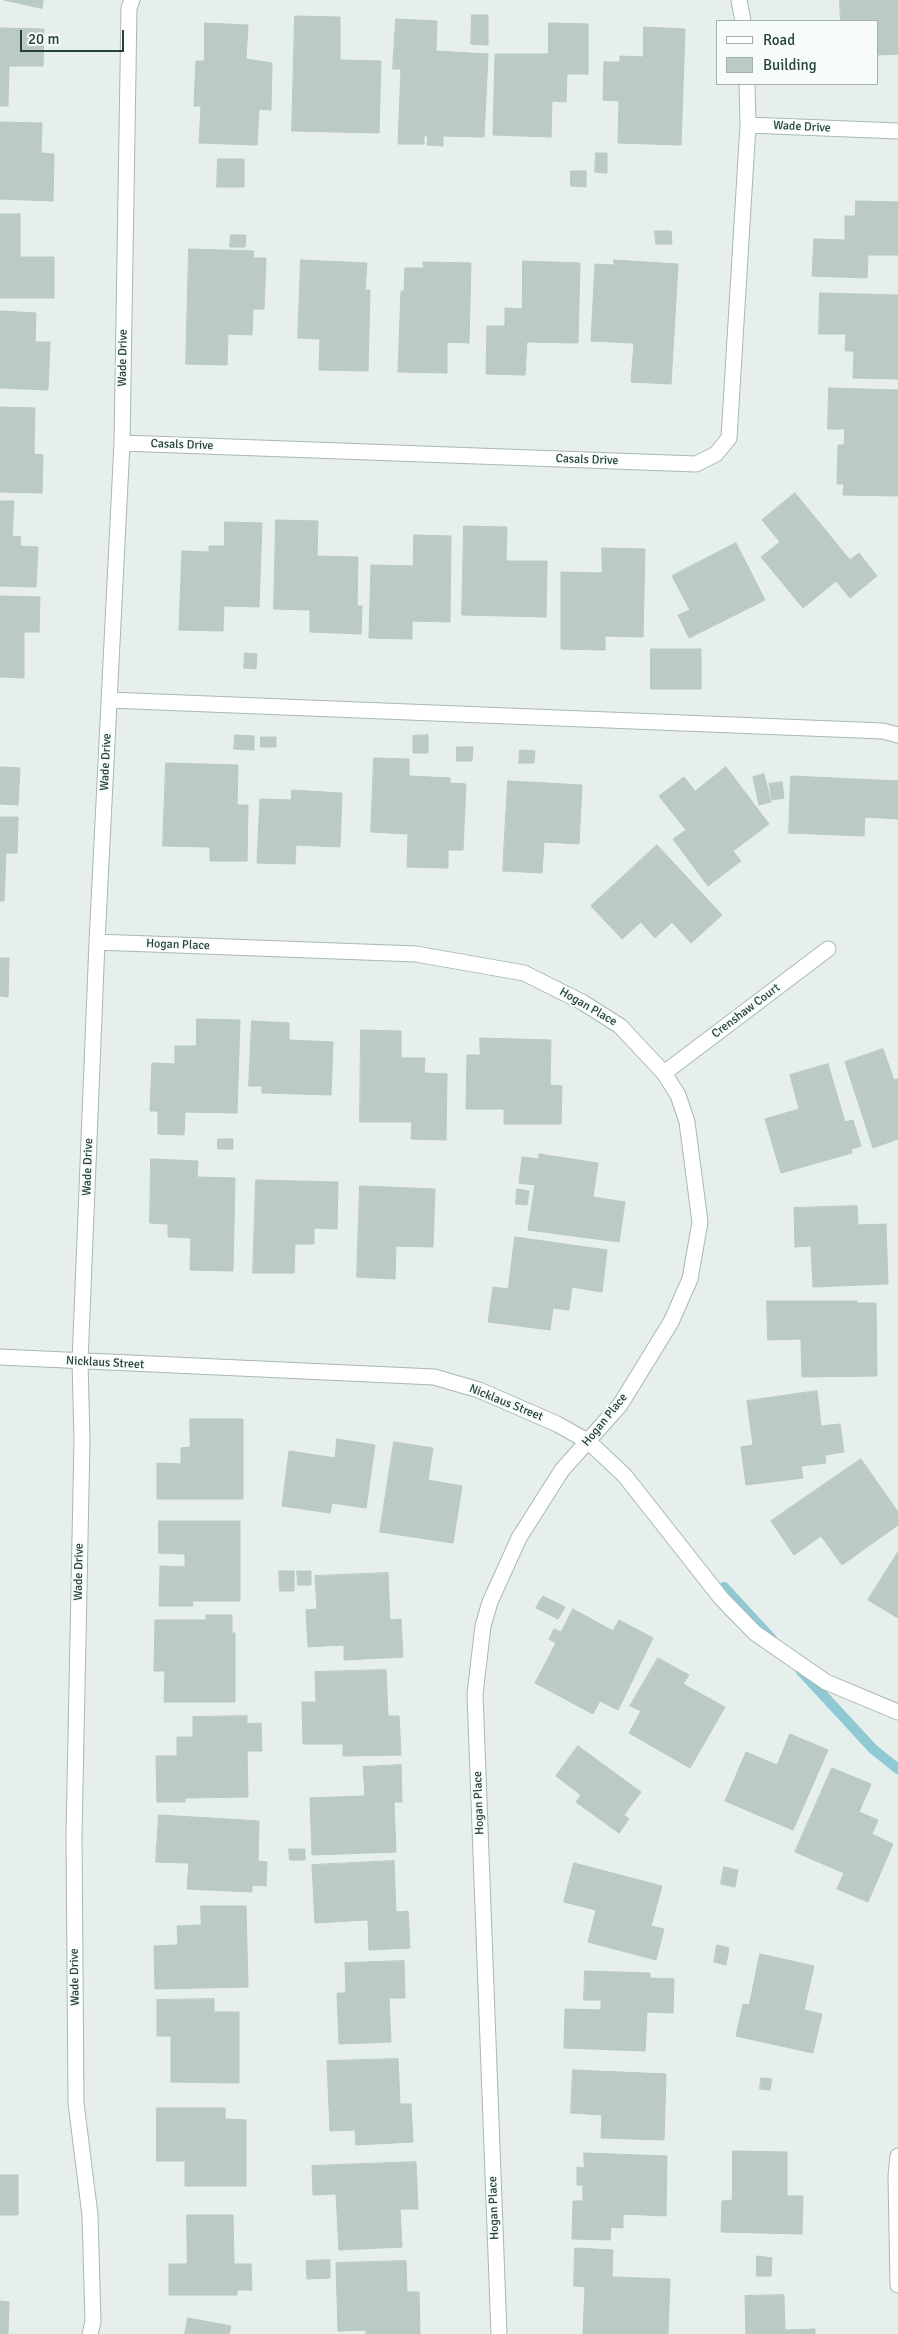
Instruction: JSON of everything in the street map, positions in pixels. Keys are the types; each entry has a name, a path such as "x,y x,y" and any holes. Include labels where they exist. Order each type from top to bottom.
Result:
{"street":[{"name":"Wade Drive","path":"90,2334 93,2322 90,2215 76,2093 74,1835 82,1450 80,1362 97,942 122,442 129,8 132,0"},
{"path":"739,0 744,20"},
{"path":"747,85 748,125"},
{"name":"Wade Drive","path":"748,125 898,131"},
{"name":"Casals Drive","path":"122,442 696,464 716,454 729,438 748,125"},
{"path":"109,700 883,731 898,735"},
{"name":"Hogan Place","path":"97,942 416,954 524,973 582,1002 620,1026 664,1072 678,1095 687,1122 700,1222 690,1279 671,1322 620,1405 589,1442 562,1470 515,1546 490,1602 483,1626 475,1694 498,2334"},
{"name":"Crenshaw Court","path":"664,1072 828,949"},
{"name":"Nicklaus Street","path":"0,1357 434,1377 479,1390 557,1424 589,1442 625,1476 721,1598 755,1633 826,1682 898,1712"},
{"path":"898,2156 898,2285"}],"building":[{"path":"4,0 43,0 42,8"},
{"path":"840,0 898,0 898,54 878,55 878,20 841,20"},
{"path":"472,15 488,15 488,45 471,44"},
{"path":"295,16 340,17 340,60 381,61 379,133 292,131"},
{"path":"396,19 437,21 436,51 488,54 484,137 443,136 443,146 427,145 428,136 424,136 424,144 398,144 401,69 393,69"},
{"path":"205,23 248,25 246,59 272,63 271,110 259,109 257,145 199,143 201,106 194,106 196,61 204,61"},
{"path":"549,23 588,24 588,74 567,74 566,102 552,101 551,137 493,135 495,54 548,54"},
{"path":"644,27 685,29 681,145 618,143 619,101 603,100 604,62 620,62 620,56 643,57"},
{"path":"0,28 44,29 43,66 9,66 8,106 0,106"},
{"path":"0,122 42,123 41,153 54,154 53,201 0,199"},
{"path":"596,153 607,153 607,173 595,172"},
{"path":"218,159 244,159 244,187 217,187"},
{"path":"571,171 586,171 586,187 571,186"},
{"path":"856,201 898,202 898,255 868,255 867,278 812,276 814,239 845,240 845,216 855,216"},
{"path":"0,214 20,214 20,257 54,257 54,298 0,298"},
{"path":"655,231 671,231 672,244 656,244"},
{"path":"231,235 246,235 245,247 230,247"},
{"path":"189,249 254,251 253,258 266,258 264,309 253,309 252,335 228,334 227,365 186,364"},
{"path":"301,260 367,263 365,290 370,290 368,371 319,370 320,339 298,338"},
{"path":"614,260 678,264 671,384 631,382 634,343 591,341 595,264 614,265"},
{"path":"523,261 580,263 578,343 527,342 525,375 486,374 487,326 505,326 505,308 522,309"},
{"path":"423,262 471,263 469,343 447,342 447,373 398,372 401,291 404,291 405,268 424,268"},
{"path":"820,293 898,295 898,379 853,378 854,351 845,351 846,334 819,334"},
{"path":"0,311 36,313 35,342 50,342 48,390 0,388"},
{"path":"829,388 898,390 898,496 843,495 844,484 837,484 838,445 844,445 845,429 828,429"},
{"path":"0,407 35,408 34,454 43,455 42,493 0,492"},
{"path":"795,493 850,560 859,553 877,576 850,598 836,581 803,608 761,557 780,542 762,520"},
{"path":"0,501 14,501 12,536 21,537 20,546 38,547 36,587 0,586"},
{"path":"276,520 318,521 317,556 358,557 357,606 362,606 361,634 310,632 310,610 274,609"},
{"path":"225,522 262,523 259,607 224,606 223,631 179,630 182,551 209,552 209,546 224,546"},
{"path":"464,526 507,527 506,561 547,561 546,617 462,615"},
{"path":"414,535 451,536 450,622 412,621 412,639 369,638 371,565 413,566"},
{"path":"736,543 765,600 689,638 678,615 690,610 672,576"},
{"path":"602,548 645,549 643,637 605,636 605,650 561,649 561,572 602,573"},
{"path":"0,596 40,597 39,632 24,632 24,678 0,677"},
{"path":"651,649 701,649 701,689 651,689"},
{"path":"245,653 257,654 256,669 244,668"},
{"path":"235,735 254,736 254,750 234,749"},
{"path":"428,735 428,753 413,753 413,736"},
{"path":"261,737 276,737 276,747 261,747"},
{"path":"457,747 473,747 472,761 457,761"},
{"path":"520,750 535,751 534,763 519,763"},
{"path":"374,758 409,759 409,776 450,778 450,783 466,784 463,850 448,850 448,868 407,867 408,834 371,832"},
{"path":"166,763 238,765 237,805 248,805 247,861 210,861 210,847 163,846"},
{"path":"0,767 20,768 18,805 0,804"},
{"path":"726,767 769,824 733,851 741,861 708,886 673,839 686,830 659,796 684,777 695,791"},
{"path":"764,774 771,802 759,805 753,777"},
{"path":"791,776 898,781 898,819 865,817 864,836 789,833"},
{"path":"508,781 582,785 579,844 544,842 542,873 503,871"},
{"path":"782,782 784,798 772,800 769,784"},
{"path":"292,790 342,793 340,847 296,845 295,864 257,863 260,799 291,800"},
{"path":"0,817 18,817 17,853 6,853 4,901 0,901"},
{"path":"657,845 722,915 691,943 672,922 655,938 641,922 622,939 591,906"},
{"path":"0,958 9,958 8,997 0,996"},
{"path":"197,1019 240,1020 237,1113 185,1112 184,1135 158,1134 158,1111 150,1111 152,1063 175,1064 175,1046 196,1046"},
{"path":"252,1021 289,1023 289,1040 333,1042 331,1095 262,1093 262,1086 249,1086"},
{"path":"361,1030 401,1031 401,1058 425,1058 424,1073 447,1074 446,1140 411,1139 412,1122 360,1122"},
{"path":"480,1038 551,1040 550,1085 562,1086 561,1124 504,1124 504,1109 466,1109 467,1055 480,1055"},
{"path":"883,1049 894,1080 898,1079 898,1139 873,1148 845,1062"},
{"path":"828,1064 845,1122 853,1120 861,1146 851,1149 852,1153 781,1173 765,1119 799,1109 790,1075"},
{"path":"218,1139 233,1139 233,1149 218,1149"},
{"path":"539,1154 598,1163 593,1197 625,1202 619,1242 528,1230 535,1185 519,1183 522,1157 539,1159"},
{"path":"151,1159 198,1161 197,1177 235,1178 233,1271 190,1270 191,1238 168,1237 168,1224 150,1223"},
{"path":"256,1180 338,1182 337,1229 314,1228 314,1244 295,1244 294,1273 253,1273"},
{"path":"360,1186 435,1189 433,1247 396,1246 395,1279 357,1277"},
{"path":"517,1189 529,1191 527,1205 516,1204"},
{"path":"857,1206 858,1225 886,1224 888,1284 813,1287 811,1246 795,1247 794,1208"},
{"path":"515,1237 607,1250 602,1292 572,1287 569,1310 553,1308 550,1330 488,1322 493,1287 508,1289"},
{"path":"767,1301 857,1301 857,1303 876,1303 877,1376 802,1377 801,1339 768,1340"},
{"path":"817,1391 821,1426 840,1424 844,1452 825,1455 826,1463 801,1466 803,1478 746,1485 741,1447 753,1445 747,1401"},
{"path":"190,1419 243,1419 243,1499 157,1499 157,1463 181,1464 181,1448 190,1447"},
{"path":"337,1439 375,1445 366,1508 332,1503 330,1513 282,1506 289,1451 335,1458"},
{"path":"394,1442 433,1448 428,1480 462,1486 453,1543 380,1532"},
{"path":"861,1459 898,1512 898,1525 842,1565 821,1536 794,1555 771,1521"},
{"path":"159,1521 240,1521 240,1601 192,1601 193,1606 159,1606 160,1566 185,1567 185,1554 159,1553"},
{"path":"898,1552 898,1618 868,1600"},
{"path":"279,1571 294,1571 294,1591 280,1591"},
{"path":"297,1571 311,1571 311,1585 298,1585"},
{"path":"388,1573 390,1620 401,1619 403,1657 344,1660 344,1645 308,1647 306,1610 317,1609 315,1576"},
{"path":"543,1596 565,1607 558,1619 536,1608"},
{"path":"573,1609 613,1631 619,1620 653,1638 618,1710 600,1701 593,1714 535,1683 556,1643 549,1639 554,1629 561,1632"},
{"path":"206,1615 232,1615 232,1633 235,1633 235,1702 164,1702 165,1671 154,1671 155,1620 206,1620"},
{"path":"658,1658 689,1675 683,1684 725,1707 690,1768 629,1733 641,1711 630,1706"},
{"path":"386,1670 388,1716 399,1716 401,1755 343,1756 343,1744 303,1744 302,1702 316,1702 315,1672"},
{"path":"247,1716 247,1724 261,1723 262,1751 247,1751 248,1797 185,1798 185,1802 157,1802 156,1756 177,1756 177,1737 193,1737 193,1717"},
{"path":"790,1734 828,1750 793,1830 725,1801 746,1752 777,1765"},
{"path":"578,1746 641,1792 624,1815 629,1819 619,1833 576,1802 581,1795 556,1776"},
{"path":"401,1765 402,1802 394,1802 396,1852 312,1855 310,1798 365,1796 363,1767"},
{"path":"832,1768 871,1784 859,1812 878,1820 872,1834 893,1844 868,1902 837,1889 844,1873 795,1852"},
{"path":"159,1815 259,1821 258,1861 267,1862 266,1886 252,1885 252,1892 187,1889 189,1863 156,1862"},
{"path":"289,1849 305,1849 305,1860 290,1860"},
{"path":"394,1861 396,1912 408,1911 410,1948 369,1950 368,1920 315,1923 312,1865"},
{"path":"574,1863 662,1886 651,1926 664,1929 656,1960 588,1942 596,1910 564,1902"},
{"path":"724,1867 738,1870 735,1887 721,1884"},
{"path":"201,1906 246,1906 248,1987 155,1989 154,1946 178,1945 177,1926 201,1925"},
{"path":"717,1945 729,1948 726,1965 714,1962"},
{"path":"760,1954 814,1966 804,2010 822,2014 813,2053 736,2036 743,2004 749,2005"},
{"path":"404,1961 405,1998 389,1998 391,2042 339,2044 337,1993 346,1993 345,1963"},
{"path":"585,1971 650,1973 650,1978 674,1979 673,2013 647,2012 645,2051 564,2048 565,2009 601,2010 601,2000 584,2000"},
{"path":"214,1999 214,2012 239,2012 239,2083 171,2082 171,2036 157,2036 157,2000"},
{"path":"398,2059 400,2104 411,2104 413,2142 356,2145 355,2130 330,2131 327,2061"},
{"path":"573,2070 666,2074 664,2140 601,2138 602,2115 571,2113"},
{"path":"761,2078 772,2079 770,2090 760,2089"},
{"path":"157,2108 225,2108 225,2119 246,2120 246,2186 185,2186 185,2161 157,2161"},
{"path":"733,2151 787,2152 787,2196 803,2196 802,2234 721,2232 722,2201 732,2200"},
{"path":"584,2153 667,2156 666,2216 623,2214 623,2228 611,2227 610,2240 572,2239 573,2201 583,2201 583,2185 577,2185 577,2167 584,2168"},
{"path":"416,2162 418,2209 400,2209 402,2247 339,2250 336,2194 313,2195 312,2166"},
{"path":"0,2175 18,2175 18,2215 0,2215"},
{"path":"187,2215 233,2215 234,2264 251,2264 252,2290 237,2290 237,2295 169,2295 169,2264 187,2264"},
{"path":"575,2248 613,2250 612,2277 670,2279 668,2334 583,2334 585,2287 574,2286"},
{"path":"757,2256 772,2258 771,2276 757,2276"},
{"path":"330,2260 330,2278 307,2279 306,2261"},
{"path":"406,2261 407,2292 419,2292 420,2334 366,2334 366,2330 338,2331 336,2263"},
{"path":"784,2295 785,2330 815,2329 815,2334 746,2334 745,2296"},
{"path":"0,2301 9,2302 8,2334 0,2334"},
{"path":"188,2318 231,2326 229,2334 185,2334"}],"waterway":[{"path":"724,1587 772,1639"},
{"path":"800,1670 873,1749 898,1769"}]}
